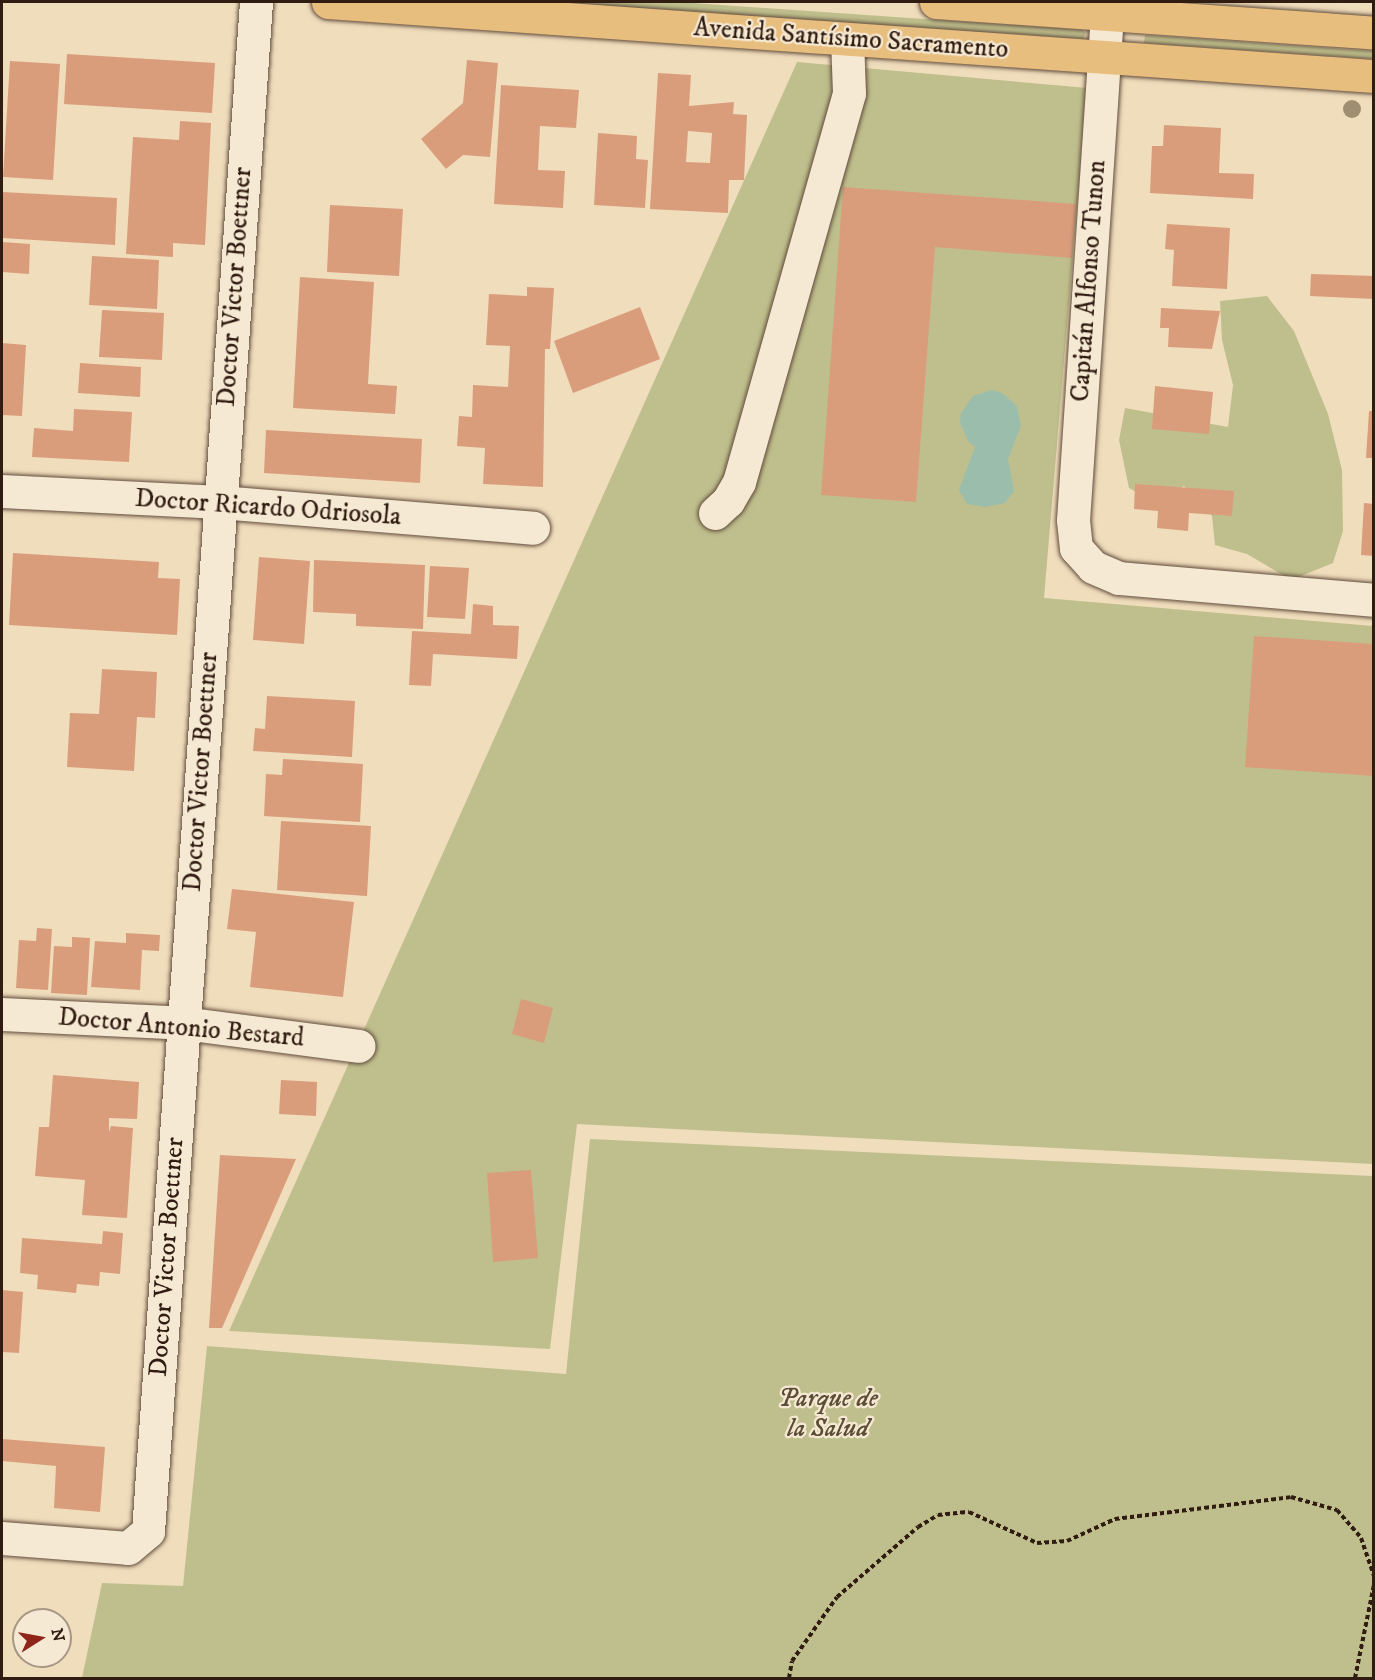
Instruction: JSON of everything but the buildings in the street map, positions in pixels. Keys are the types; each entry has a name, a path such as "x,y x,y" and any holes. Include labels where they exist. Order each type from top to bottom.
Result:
{"main road":[{"name":"Avenida Santísimo Sacramento","path":"328,2 445,5 847,39 1374,76"},
{"name":"Avenida Santísimo Sacramento","path":"936,2 1374,33"}],"street":[{"name":"Doctor Victor Boettner","path":"2,1538 128,1548 148,1531 256,2"},
{"name":"Capitán Alfonso Tunon","path":"1107,14 1073,520 1077,548 1093,567 1119,578 1374,600"},
{"path":"715,513 729,501 739,482 849,93 847,39"},
{"name":"Doctor Ricardo Odriosola","path":"2,491 220,502 533,528"},
{"name":"Doctor Antonio Bestard","path":"2,1014 183,1023 359,1046"}],"path":[{"path":"789,1678 792,1661 837,1598 918,1527 938,1515 969,1512 1037,1543 1066,1541 1115,1519 1291,1497 1337,1510 1361,1538 1374,1576"},
{"path":"1355,1678 1374,1585"}],"green space":[{"path":"555,2 679,2 1083,30 1086,33 1083,39"},
{"path":"1145,35 1373,51 1373,59 1144,43"},
{"path":"797,62 1087,88 1044,598 1373,626 1373,1164 577,1124 550,1349 229,1331"},
{"path":"1267,296 1294,331 1328,414 1342,470 1343,531 1333,563 1291,580 1247,554 1215,545 1212,516 1184,486 1158,504 1129,488 1119,440 1125,408 1228,427 1233,385 1222,340 1220,301"},
{"name":"Parque de la Salud","path":"590,1139 1373,1176 1373,1678 82,1678 102,1583 183,1586 207,1346 566,1374"}],"shaded area":[{"path":"992,390 1002,393 1017,406 1021,426 1008,459 1014,491 1005,503 985,507 967,504 959,490 975,447 968,441 960,423 961,413 973,396"}]}
